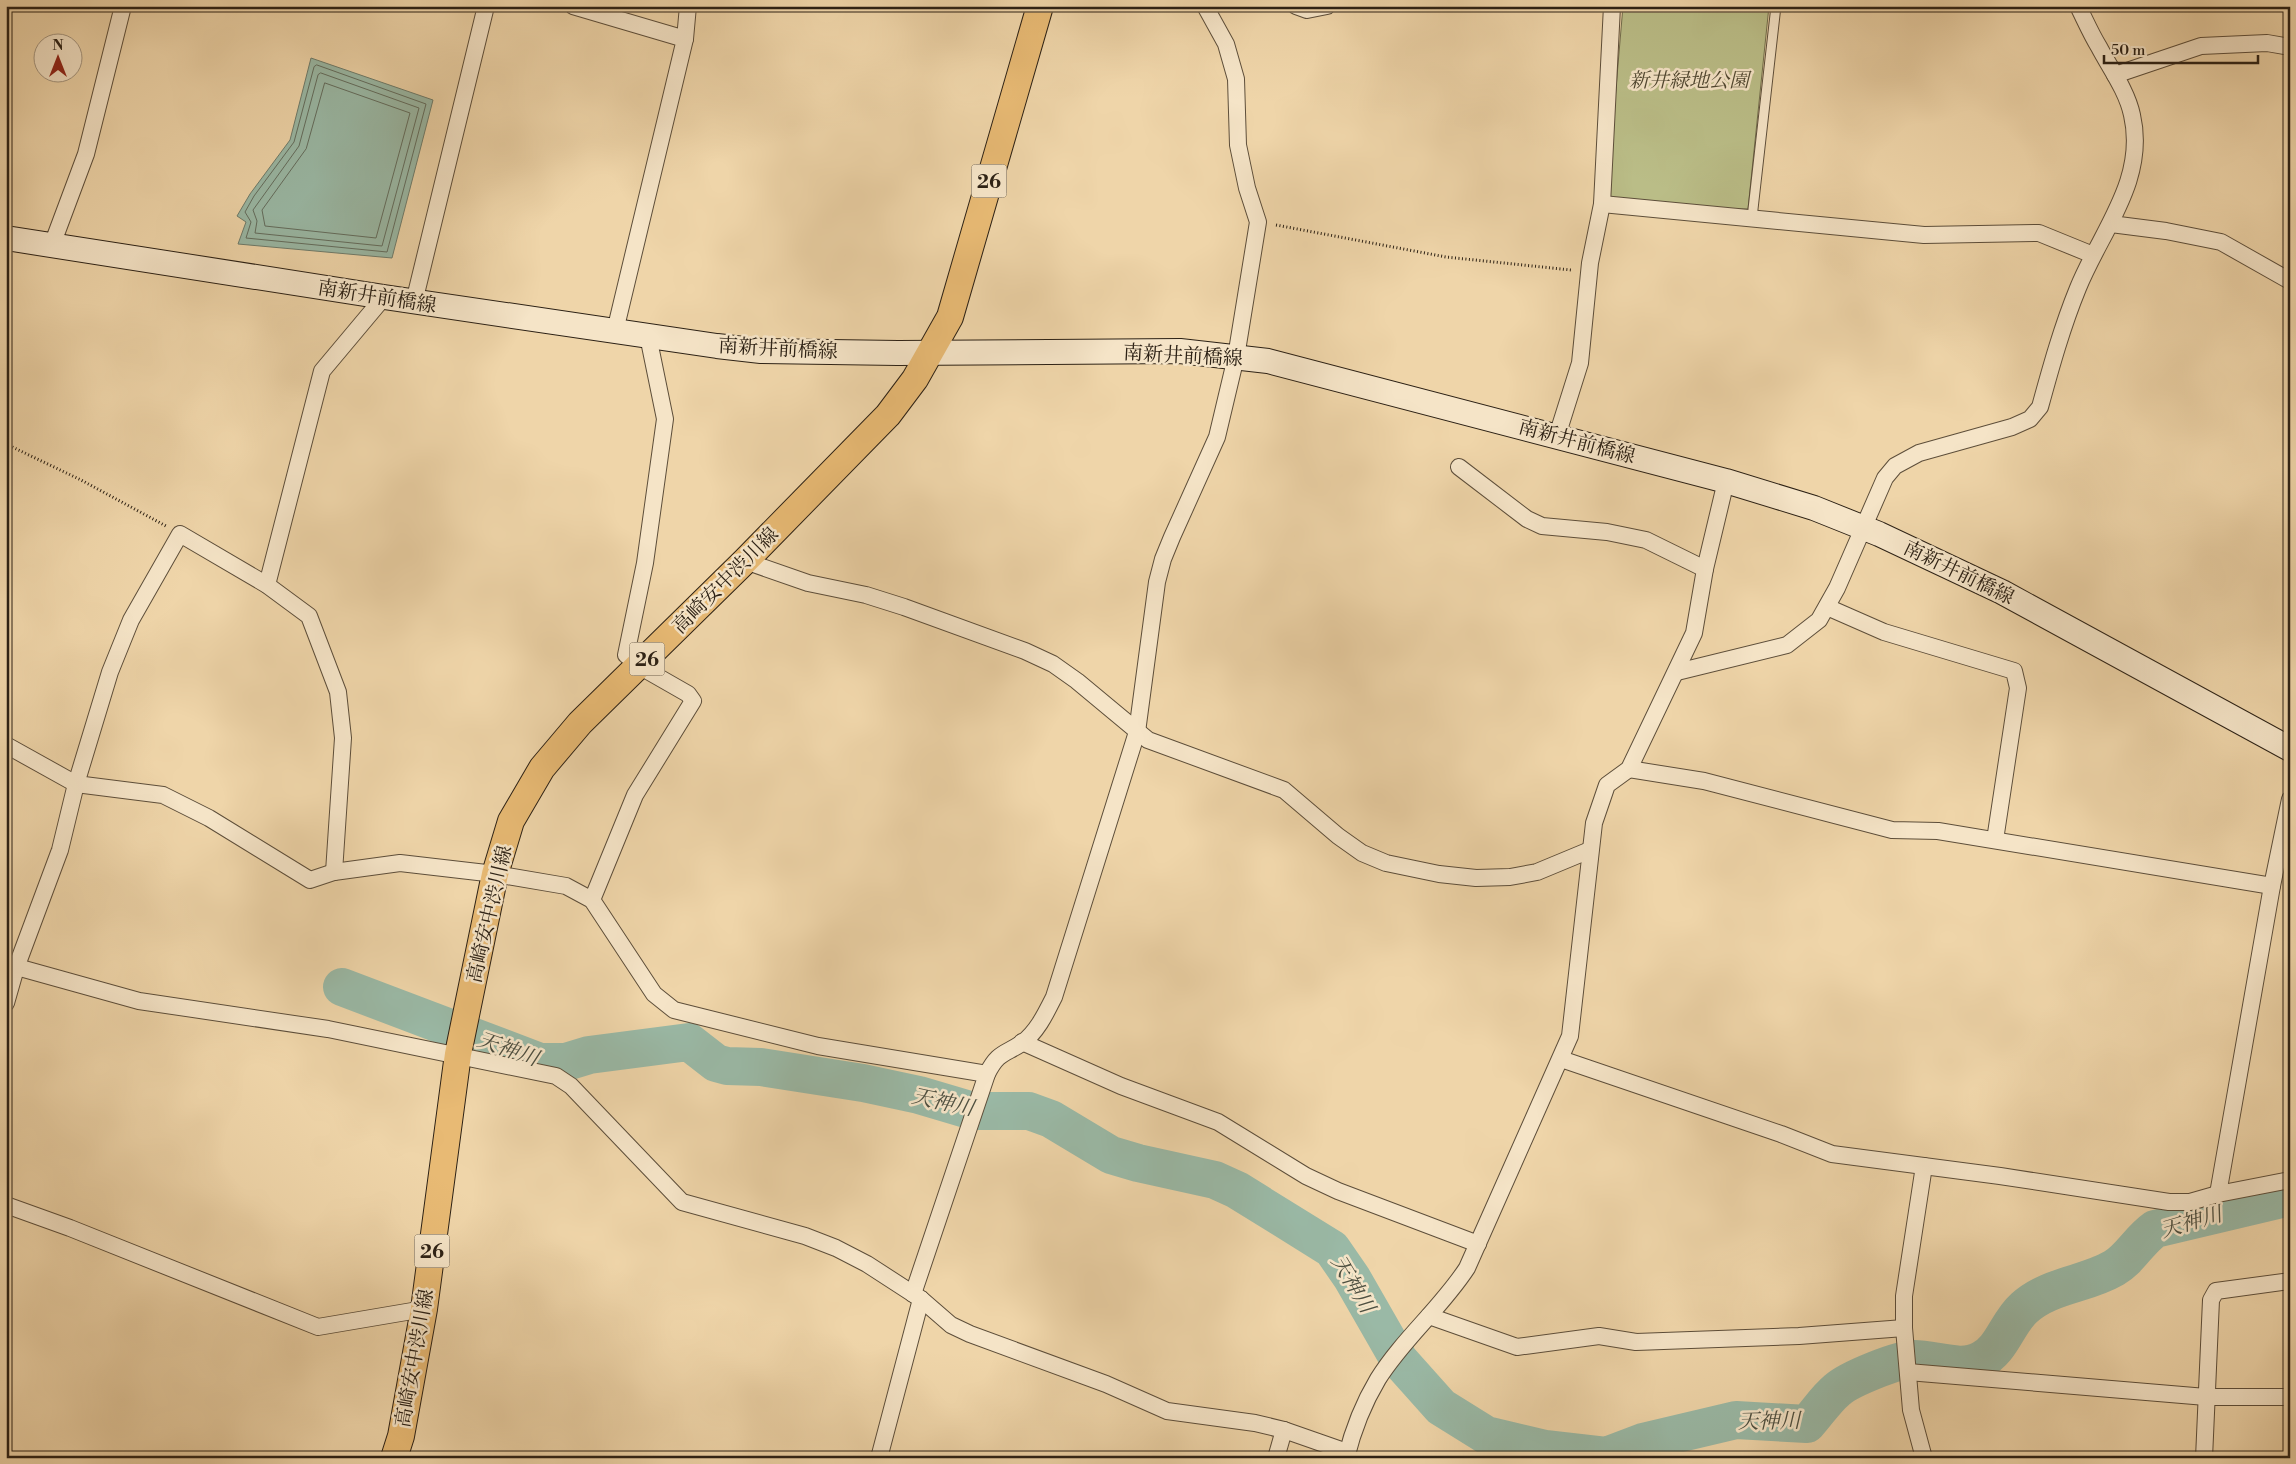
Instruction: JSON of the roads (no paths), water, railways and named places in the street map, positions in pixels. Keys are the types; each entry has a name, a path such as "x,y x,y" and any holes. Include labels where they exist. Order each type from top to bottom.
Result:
{"main road":[{"name":"高崎安中渋川線","path":"394,1458 401,1436 424,1309 462,1040 495,874 510,821 542,768 580,724 888,416 931,353 950,317 1040,6"},
{"name":"南新井前橋線","path":"6,238 414,302 615,332 761,351 931,353 1180,351 1268,361 1726,481 1814,508 1864,528 2042,612 2290,749"}],"street":[{"path":"52,245 86,154 123,6"},
{"path":"414,302 486,6"},
{"path":"573,6 685,38"},
{"path":"615,332 685,38 688,6"},
{"path":"879,1458 917,1297 987,1074 1001,1054 1022,1042 1036,1029 1054,997 1137,732 1157,582 1163,559 1217,437 1236,357 1258,222 1247,188 1238,145 1236,80 1226,44 1205,6"},
{"path":"1296,6 1307,10 1327,6"},
{"path":"1557,436 1580,363 1589,272 1602,204 1612,6"},
{"path":"1677,672 1787,645 1819,620 1827,607 1885,478 1895,466 1919,453 1992,434 2030,419 2040,407 2066,319 2129,182 2135,158 2135,132 2132,113 2115,75 2078,6"},
{"path":"2115,75 2201,46 2267,43 2290,47"},
{"path":"1602,204 1924,234 2038,233 2094,255"},
{"path":"2111,224 2166,231 2221,242 2290,281"},
{"path":"268,585 322,371 384,297"},
{"path":"592,900 635,795 694,701 688,694 639,666 626,655 646,563 665,419 648,336"},
{"path":"1459,467 1527,519 1542,526 1607,532 1646,540 1705,570"},
{"path":"11,966 139,1001 328,1029 462,1040 556,1076 571,1086 682,1202 805,1236 836,1248 867,1264 917,1297 951,1325 970,1334 1106,1384 1167,1411 1255,1423 1284,1430 1347,1455 1362,1410 1378,1379 1457,1283 1478,1244 1570,1036 1594,823 1607,785 1629,769 1694,633 1705,570 1726,481"},
{"path":"6,1002 11,966 60,850 76,784 110,672 131,620 180,534 268,585 308,616 338,692 343,738 334,872"},
{"path":"745,561 808,584 866,595 896,605 1025,651 1053,664 1077,681 1148,740 1284,790 1338,836 1362,853 1386,864 1439,874 1476,878 1510,877 1537,872 1590,850"},
{"path":"1827,607 1884,632 2014,670 2018,688 1995,840"},
{"path":"6,745 76,784 163,795 209,818 310,880 334,872 400,864 495,874 566,886 592,900 654,994 674,1010 818,1046 987,1074"},
{"path":"1629,769 1704,781 1892,830 1938,831 2272,886"},
{"path":"2218,1194 2272,886 2290,799"},
{"path":"1022,1042 1121,1086 1218,1122 1306,1176 1330,1187 1478,1244"},
{"path":"1561,1059 1781,1134 1832,1154 2169,1202 2190,1202 2218,1194 2290,1180"},
{"path":"1924,1166 1904,1296 1904,1328 1910,1410 1924,1458"},
{"path":"6,1205 70,1228 318,1328 424,1309"},
{"path":"2204,1458 2211,1300 2216,1291 2290,1281"},
{"path":"1429,1316 1517,1347 1599,1336 1636,1342 1799,1336 1904,1328"},
{"path":"1908,1372 2206,1397 2290,1397"},
{"path":"1276,1458 1284,1430"}],"lane":[{"path":"1752,218 1776,6"}],"water":[{"path":"311,58 433,100 392,258 238,244 246,222 237,216 250,194 290,140"}],"waterway":[{"name":"天神川","path":"342,987 540,1062 566,1062 589,1055 689,1042 716,1063 727,1066 761,1067 863,1083 919,1095 973,1111 1029,1111 1051,1119 1111,1155 1215,1180 1237,1190 1332,1249 1352,1278 1399,1360 1441,1407 1486,1435 1545,1449 1606,1456 1643,1442 1736,1420 1807,1424 1837,1390 1874,1370 1897,1362 1922,1359 1957,1365 1981,1360 1994,1350 2018,1314 2034,1300 2114,1268 2125,1260 2144,1238 2155,1229 2290,1197"}],"park label":[{"name":"新井緑地公園","path":"1689,80"}]}
